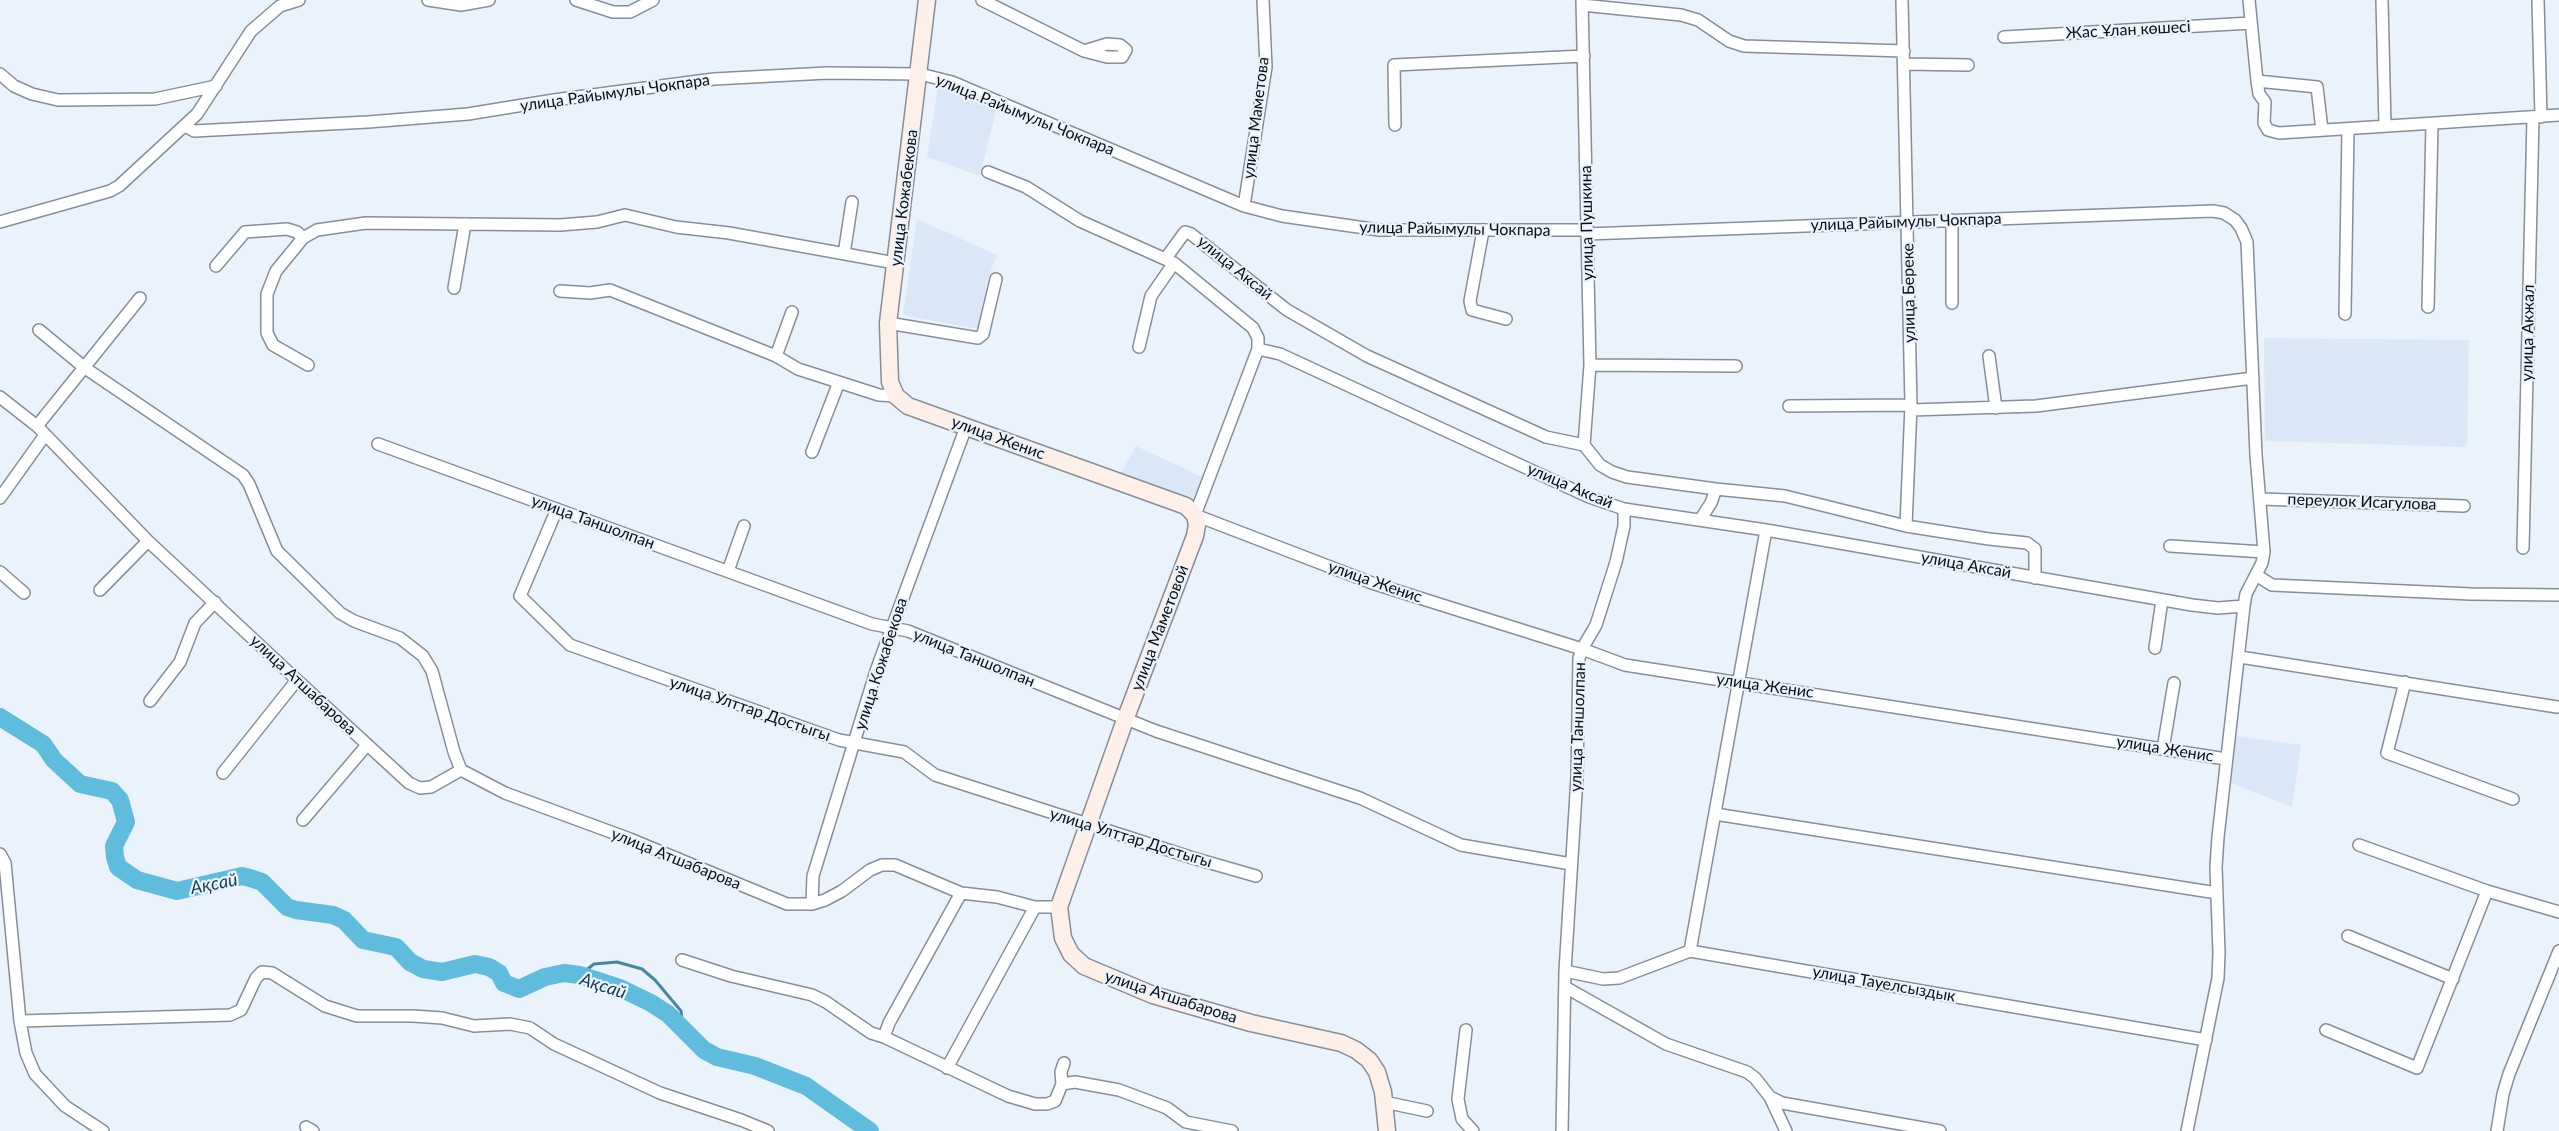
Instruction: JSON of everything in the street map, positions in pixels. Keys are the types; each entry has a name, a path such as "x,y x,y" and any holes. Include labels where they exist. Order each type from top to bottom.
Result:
{"main road":[{"name":"улица Кожабекова","path":"896,396 890,382 888,323 928,0"},
{"name":"улица Женис","path":"896,396 908,406 1186,506 1194,515"},
{"name":"улица Маметовой","path":"1059,907 1125,720 1195,536 1194,515"},
{"name":"улица Атшабарова","path":"1059,907 1063,938 1072,954 1084,966 1153,995 1211,1012 1341,1043 1369,1060 1377,1072 1384,1102 1387,1131"}],"street":[{"path":"0,222 110,191 119,186 197,114 251,31 279,3 298,0"},
{"path":"428,0 461,5 489,0"},
{"path":"576,0 613,12 630,12 653,0"},
{"path":"982,0 1084,51"},
{"name":"улица Маметова","path":"1244,206 1266,67 1263,0"},
{"name":"улица Береке","path":"1902,0 1905,64 1911,407 1906,526"},
{"path":"2250,0 2259,94 2265,102 2264,123 2268,130 2279,133 2559,115"},
{"path":"2382,0 2386,125"},
{"name":"улица Акжал","path":"2523,548 2537,117 2538,0"},
{"path":"1582,3 1681,15 1698,20 1729,41 1744,46 1904,51"},
{"name":"улица Пушкина","path":"1582,3 1590,365 1584,445"},
{"name":"Жас Ұлан көшесі","path":"2004,37 2251,23"},
{"path":"1395,125 1394,65 1584,56"},
{"path":"1905,64 1968,65"},
{"name":"улица Райымулы Чокпара","path":"185,126 194,131 368,122 468,114 554,100 714,80 827,73 920,74 952,82 1244,206 1282,216 1379,230 1588,232 2213,211 2224,213 2238,224 2247,242 2253,378"},
{"path":"0,74 14,86 32,94 58,100 155,99 216,86"},
{"path":"2258,82 2317,87 2322,130"},
{"path":"2428,307 2432,124"},
{"path":"2346,314 2348,129"},
{"path":"988,172 1026,187 1080,221 1170,260 1151,296 1139,347"},
{"path":"844,254 852,202"},
{"path":"308,365 296,360 273,345 267,333 267,294 276,271 303,238 317,230 366,223 560,225 597,222 625,215 676,227 729,233 895,264"},
{"path":"1952,220 1952,304"},
{"path":"454,288 465,224"},
{"path":"216,266 244,232 287,229 297,232 303,238"},
{"path":"1483,231 1470,301 1472,310 1506,319"},
{"name":"улица Аксай","path":"2035,578 2035,549 2027,542 1989,539 1906,526 1813,501 1627,477 1612,472 1600,465 1584,445 1546,438 1367,356 1287,310 1192,234 1185,232 1170,260 1253,328 1258,338 1258,349 1280,354 1589,497 1624,509 1766,530 2035,578 2162,600 2218,608 2244,606"},
{"path":"888,323 978,338 983,334 996,278"},
{"name":"улица Женис","path":"560,291 590,293 610,290 776,356 798,369 879,395 896,396"},
{"path":"37,426 140,298"},
{"path":"776,356 792,312"},
{"path":"39,330 85,368 242,475 249,484 277,551 340,613 354,621 400,638 423,656 432,671 454,752 461,770"},
{"name":"улица Маметовой","path":"1194,515 1258,349"},
{"path":"1989,356 1996,408"},
{"path":"1590,365 1736,366"},
{"path":"1789,406 1996,408 2098,399 2253,378 2264,552 2256,575 2246,594 2244,606 2240,657 2226,759 2218,844 2218,978 2187,1131"},
{"path":"812,452 838,382"},
{"name":"улица Атшабарова","path":"0,397 37,426 148,541 409,783 420,788 430,787 461,770 505,793 630,839 787,904 812,904 842,891 870,870 882,865 895,865 961,892 997,897 1035,907 1059,907"},
{"name":"улица Кожабекова","path":"812,904 813,876 856,742 876,670 966,427"},
{"path":"0,498 45,435"},
{"name":"улица Таншолпан","path":"378,444 872,624 908,631 1125,720 1360,798 1461,845 1571,864"},
{"path":"1700,520 1711,503 1716,489"},
{"name":"переулок Исагулова","path":"2261,499 2464,506"},
{"name":"улица Улттар Достыгы","path":"557,509 520,596 570,645 839,740 904,752 935,775 1256,876"},
{"name":"улица Таншолпан","path":"1562,1131 1565,971 1577,777 1579,658 1596,625 1616,562 1624,526 1624,509"},
{"name":"улица Женис","path":"1194,515 1372,582 1582,649 1625,665 2226,759"},
{"path":"728,571 744,526"},
{"path":"1565,971 1603,979 1619,978 1690,951 1766,530"},
{"path":"100,590 148,541"},
{"path":"2170,546 2264,552"},
{"path":"0,572 24,593"},
{"path":"2256,575 2272,585 2471,594 2559,595"},
{"path":"2155,648 2162,600"},
{"path":"150,701 180,662 194,623 215,602"},
{"path":"2240,657 2557,707"},
{"path":"223,773 297,680"},
{"path":"2405,682 2387,752 2513,799"},
{"path":"2163,749 2174,683"},
{"path":"303,820 367,744"},
{"path":"1715,814 2217,893"},
{"path":"2359,845 2487,891 2559,912"},
{"path":"0,854 5,863 20,1021 26,1053 35,1074 66,1106 103,1131"},
{"path":"2326,1030 2417,1068 2487,891"},
{"path":"884,1037 889,1023 961,892"},
{"path":"947,1068 1035,907"},
{"path":"2348,936 2452,979"},
{"name":"улица Тауелсыздык","path":"1690,951 2206,1040"},
{"path":"2498,1131 2503,1094 2509,1074 2559,951"},
{"path":"682,960 731,976 812,995 826,1002 858,1026 1008,1096 1035,1104 1047,1104 1055,1100 1062,1084 1061,1072 1064,1063"},
{"path":"20,1021 230,1015 241,1010 256,978 262,972 272,973 325,1006 357,1016 442,1018 474,1026 510,1024 530,1028 554,1044 660,1093 742,1120 768,1131"},
{"path":"1565,987 1666,1044 1747,1072 1755,1078 1770,1097 1786,1131"},
{"path":"1466,1030 1458,1099 1462,1119 1473,1131"},
{"path":"1062,1084 1075,1082 1119,1090 1167,1108 1186,1122 1232,1131"},
{"path":"1770,1097 1782,1103 1940,1131"},
{"path":"1384,1102 1427,1112"}],"shaded area":[{"path":"938,86 956,92 996,111 980,176 927,157"},
{"path":"917,219 997,255 987,280 978,329 903,315"},
{"path":"2264,338 2469,340 2467,447 2265,441"},
{"path":"1136,446 1202,477 1193,500 1121,473"},
{"path":"2236,736 2301,745 2292,807 2229,782"}],"waterway":[{"name":"Ақсай","path":"0,717 43,744 54,760 80,784 112,791 120,800 126,822 114,846 115,857 118,867 137,880 177,891 242,876 262,882 287,907 333,915 344,920 363,940 396,947 410,962 423,969 442,972 475,964 489,967 499,973 504,983 519,989 545,977 564,973 580,975 620,988 651,1003 668,1014 704,1050 717,1057 755,1066 806,1086 870,1131"},
{"path":"580,975 594,964 617,962 642,969 655,980 681,1011 683,1029"}]}
